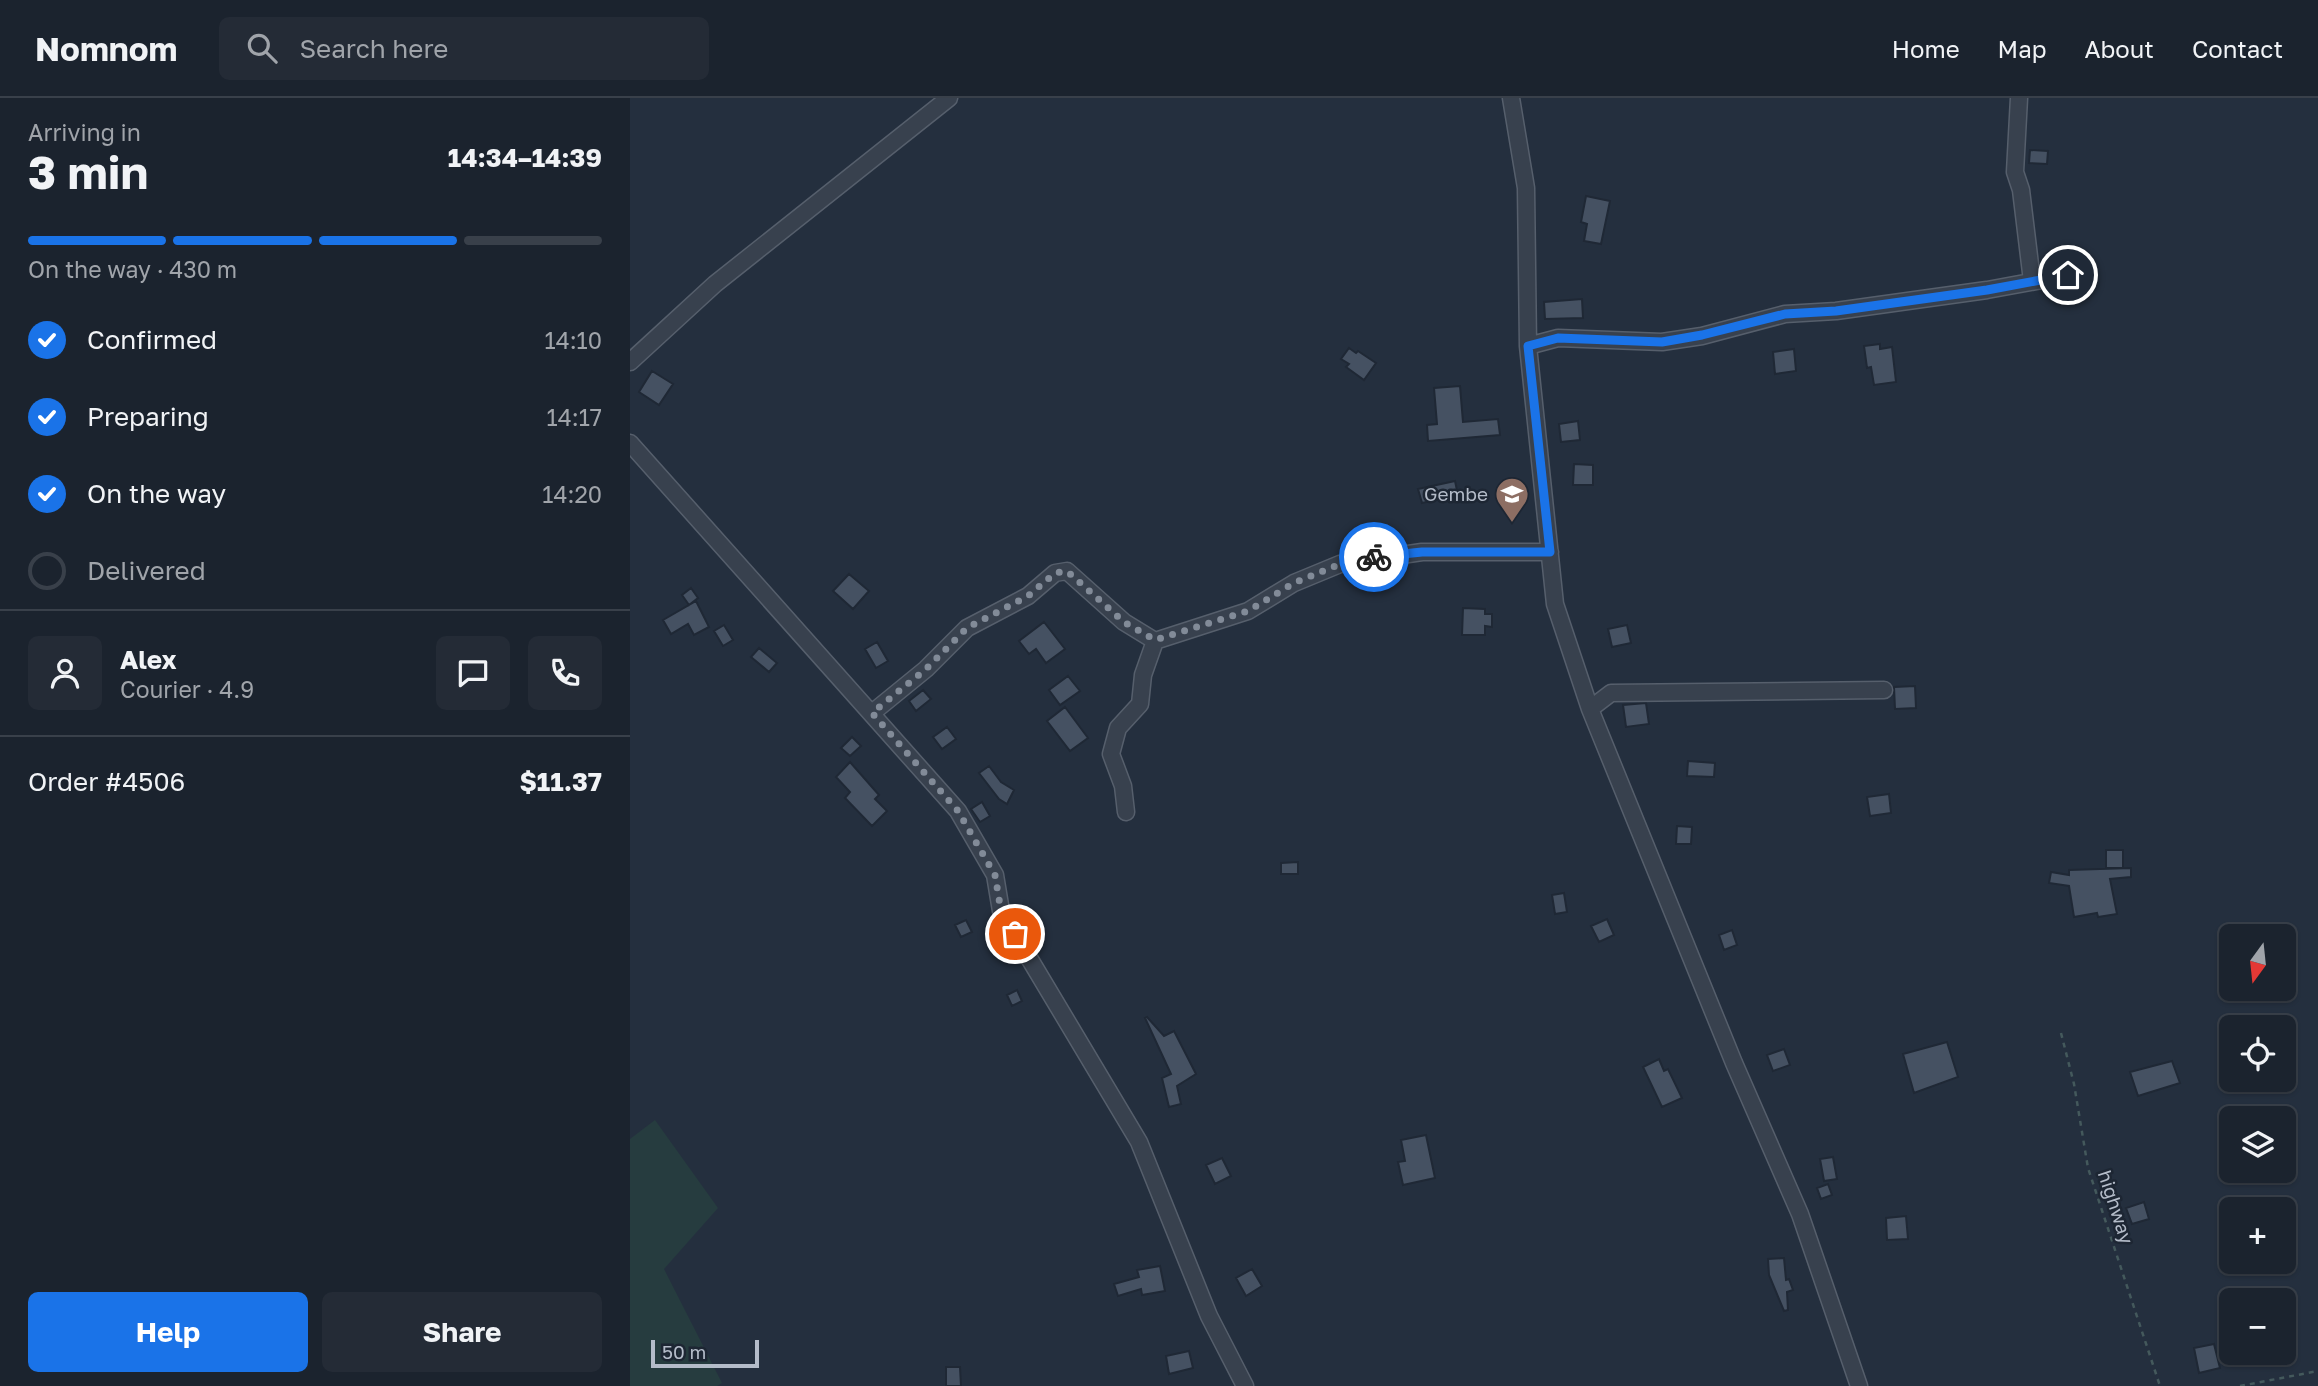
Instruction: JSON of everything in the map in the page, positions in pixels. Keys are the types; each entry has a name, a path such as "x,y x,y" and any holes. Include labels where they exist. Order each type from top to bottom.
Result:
{"street":[{"path":"630,362 715,284 949,98"},
{"path":"1511,98 1526,188 1528,346 1555,604 1590,709 1734,1063 1800,1214 1859,1386"},
{"path":"2019,98 2015,172 2029,240 2032,281"},
{"path":"1528,346 1558,338 1662,342 1712,333 1785,314 1836,311 2068,275"},
{"path":"630,443 958,811 995,875 1001,911 1139,1142 1209,1316 1245,1386"},
{"path":"872,713 926,669 967,628 1028,596 1055,573 1067,571 1124,622 1155,640 1248,611 1294,583 1340,564 1422,552 1550,552"},
{"path":"1126,812 1123,786 1111,754 1118,728 1140,704 1143,675 1155,640"},
{"path":"1590,709 1611,693 1884,690"}],"path":[{"name":"highway","path":"2061,1033 2088,1168 2160,1386"},
{"path":"2241,1386 2318,1371"}],"green space":[{"path":"655,1120 718,1208 664,1269 722,1383 717,1386 630,1386 630,1139"}],"building":[{"path":"2030,150 2048,151 2047,164 2029,163"},
{"path":"1586,196 1610,201 1601,244 1584,241 1587,224 1581,222"},
{"path":"1582,299 1583,318 1545,319 1544,302"},
{"path":"1880,344 1880,349 1892,347 1896,382 1874,385 1871,367 1867,368 1864,346"},
{"path":"1349,348 1376,363 1364,380 1346,367 1349,364 1341,359"},
{"path":"1794,349 1796,371 1775,374 1773,352"},
{"path":"652,371 673,384 659,405 639,392"},
{"path":"1460,386 1463,422 1498,419 1500,435 1428,441 1427,425 1437,424 1434,388"},
{"path":"1578,421 1580,440 1561,442 1559,424"},
{"path":"1574,464 1593,465 1593,485 1573,485"},
{"path":"1455,481 1458,495 1422,503 1418,489"},
{"path":"849,574 869,591 853,609 833,591"},
{"path":"691,588 698,598 689,605 682,595"},
{"path":"696,601 709,627 694,635 688,624 671,634 663,620"},
{"path":"1463,608 1485,609 1485,614 1492,614 1492,627 1485,626 1485,635 1462,635"},
{"path":"1044,622 1065,649 1046,663 1036,649 1029,654 1019,641"},
{"path":"724,625 733,640 723,646 714,631"},
{"path":"1627,625 1631,643 1612,647 1608,629"},
{"path":"877,642 888,661 876,668 865,649"},
{"path":"759,648 777,663 769,672 751,657"},
{"path":"1068,676 1080,691 1060,705 1049,690"},
{"path":"1915,686 1916,708 1895,709 1894,687"},
{"path":"923,690 931,699 916,711 909,701"},
{"path":"1646,703 1649,724 1626,727 1623,705"},
{"path":"1065,707 1088,738 1070,751 1047,721"},
{"path":"947,727 956,739 942,749 933,737"},
{"path":"852,737 861,746 850,756 841,748"},
{"path":"1688,761 1715,763 1714,777 1687,776"},
{"path":"850,762 879,795 875,799 887,811 872,826 845,798 850,792 836,777"},
{"path":"989,766 1001,782 1014,790 1007,804 999,799 979,773"},
{"path":"1889,794 1891,813 1870,816 1867,797"},
{"path":"982,802 990,816 980,822 971,809"},
{"path":"1677,826 1692,827 1691,844 1676,844"},
{"path":"2106,850 2123,850 2123,868 2106,868"},
{"path":"1298,862 1298,874 1281,874 1281,863"},
{"path":"2131,868 2131,877 2110,879 2117,914 2098,917 2097,913 2074,917 2069,886 2049,883 2051,872 2069,875 2069,870"},
{"path":"1564,893 1567,912 1555,914 1552,895"},
{"path":"1607,919 1614,935 1599,942 1591,926"},
{"path":"966,920 972,932 961,937 955,925"},
{"path":"1732,930 1737,945 1724,950 1719,935"},
{"path":"1017,990 1022,1001 1012,1006 1007,995"},
{"path":"1147,1017 1164,1036 1174,1031 1196,1074 1177,1086 1181,1104 1169,1107 1162,1078 1171,1074 1145,1018"},
{"path":"1947,1042 1958,1077 1914,1093 1903,1054"},
{"path":"1784,1049 1790,1065 1773,1071 1767,1055"},
{"path":"1659,1059 1664,1071 1668,1069 1682,1098 1662,1107 1643,1067"},
{"path":"2172,1061 2180,1083 2138,1096 2130,1072"},
{"path":"1426,1135 1435,1178 1403,1185 1398,1162 1405,1161 1401,1140"},
{"path":"1833,1157 1837,1179 1824,1181 1820,1159"},
{"path":"1222,1158 1231,1176 1215,1184 1206,1165"},
{"path":"1828,1184 1832,1195 1821,1199 1817,1188"},
{"path":"2144,1202 2149,1219 2132,1224 2126,1208"},
{"path":"1906,1216 1908,1239 1887,1240 1886,1218"},
{"path":"1784,1258 1786,1280 1789,1279 1793,1290 1787,1292 1788,1310 1784,1311 1769,1275 1768,1259"},
{"path":"1160,1266 1165,1291 1142,1295 1141,1289 1118,1296 1114,1284 1139,1277 1137,1270"},
{"path":"1252,1269 1262,1286 1246,1296 1236,1278"},
{"path":"2214,1344 2220,1368 2199,1373 2194,1348"},
{"path":"1189,1351 1193,1368 1169,1374 1166,1356"},
{"path":"946,1367 960,1367 961,1386 946,1386"}],"way so far":[{"path":"1015,934 1001,911 995,875 958,811 872,713 926,669 967,628 1028,596 1055,573 1067,571 1124,622 1155,640 1248,611 1294,583 1340,564 1374,557"}],"place":[{"name":"Gembe","path":"1512,524"}],"route":[{"path":"1374,557 1422,552 1550,552 1528,346 1558,338 1662,342 1743,326 1785,314 1836,311 1987,290 2068,275"}]}
